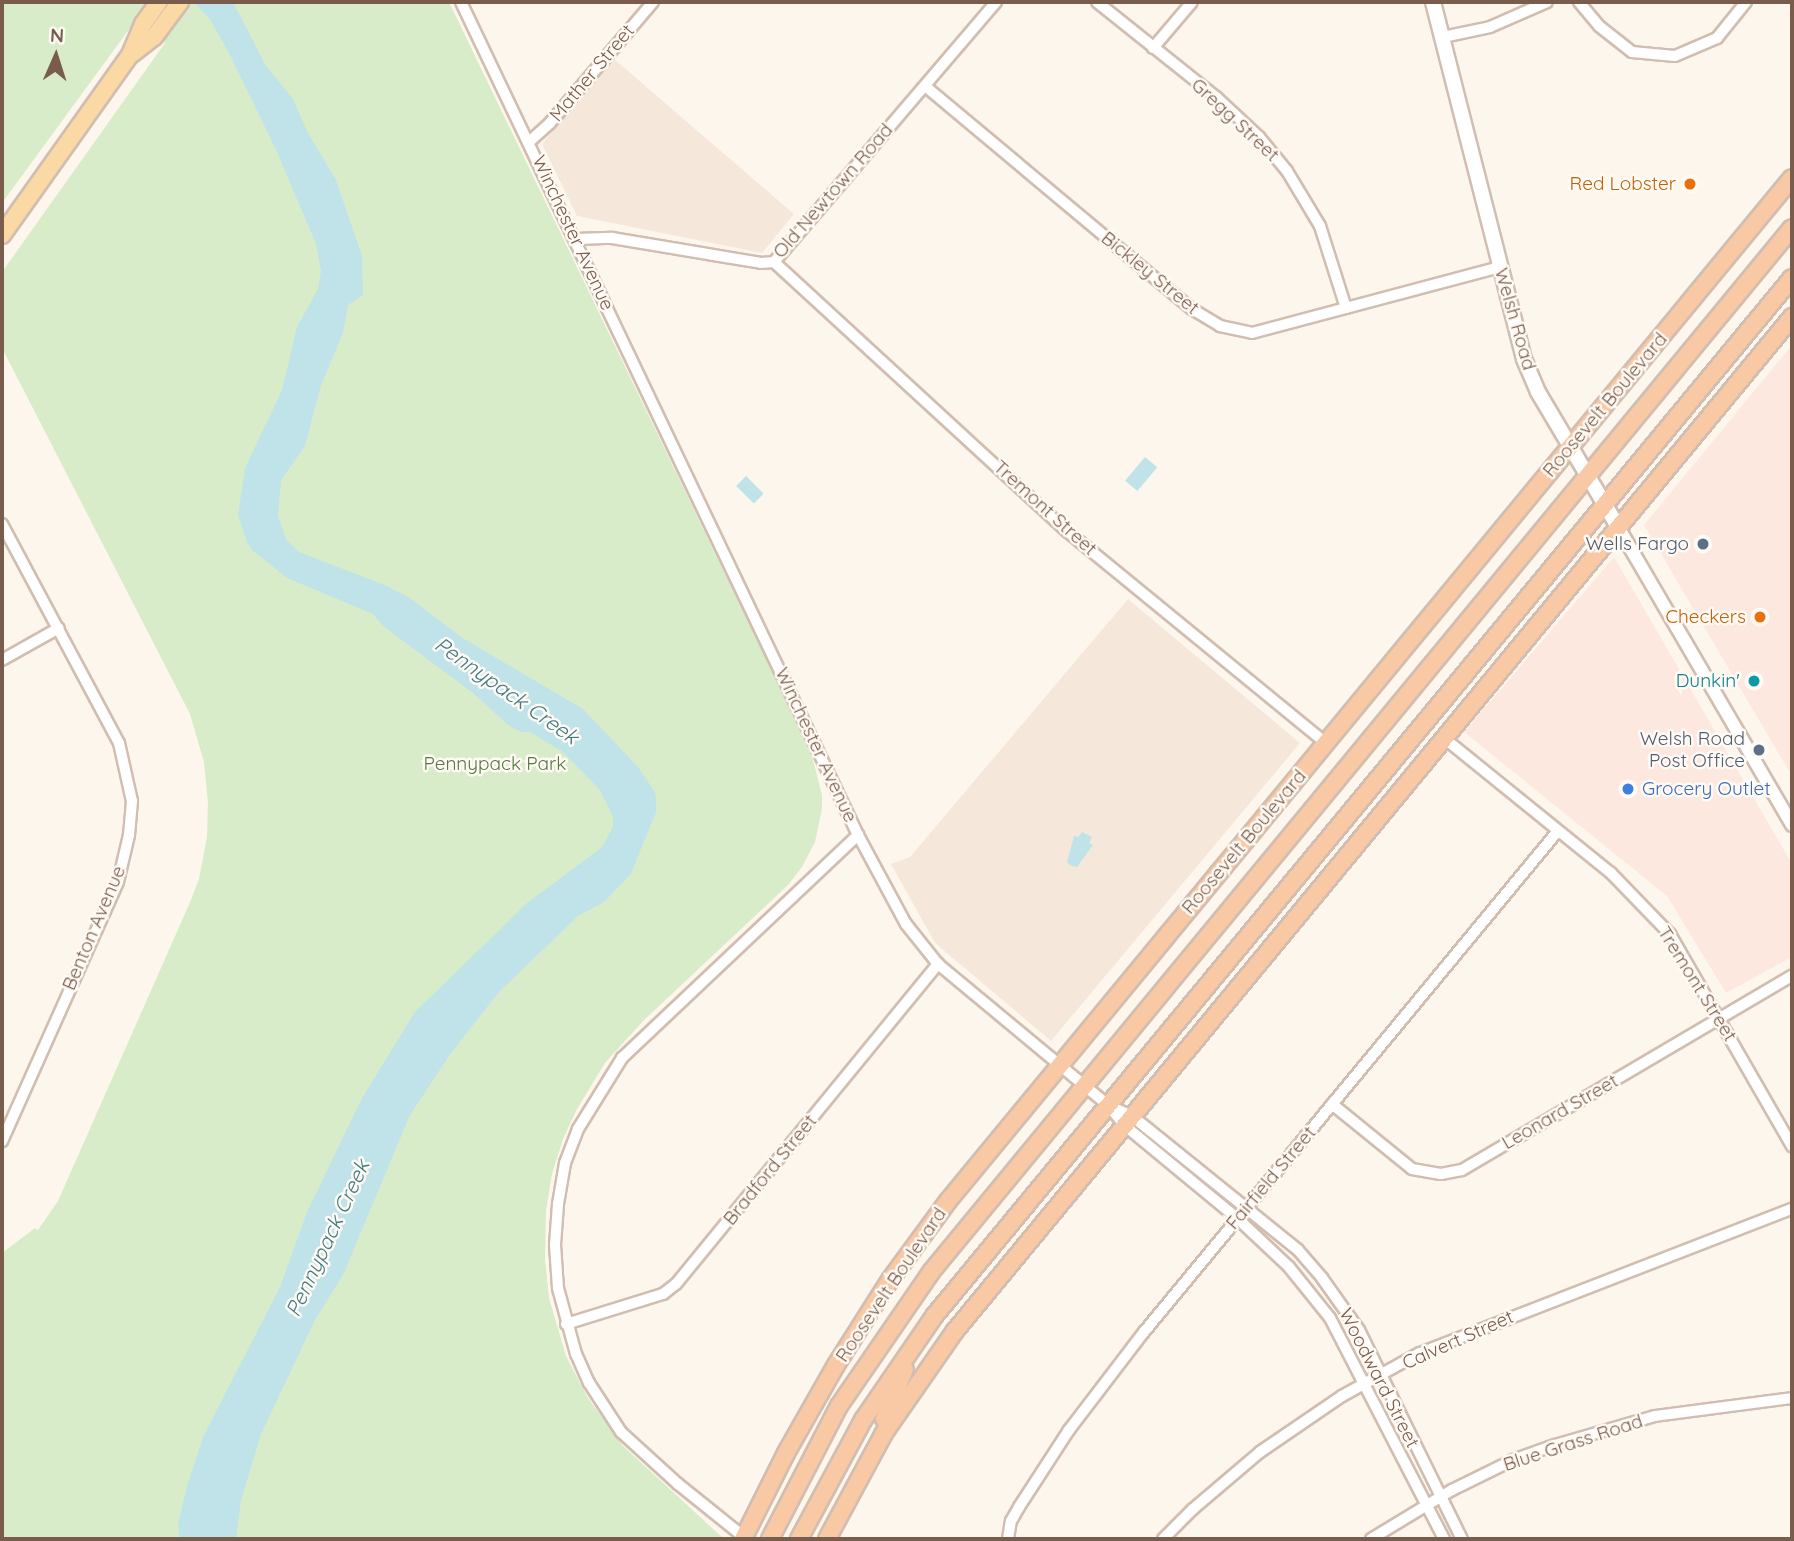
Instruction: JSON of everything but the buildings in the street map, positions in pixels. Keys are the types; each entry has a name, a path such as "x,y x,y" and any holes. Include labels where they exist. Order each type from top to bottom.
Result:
{"highway":[{"name":"Roosevelt Boulevard","path":"743,1538 803,1423 890,1280 948,1201 1792,178"},
{"path":"1765,211 1792,190"},
{"name":"Roosevelt Boulevard","path":"770,1539 823,1434 893,1324 952,1246 1792,228"},
{"path":"799,1539 852,1439 916,1342 1108,1105 1790,282"},
{"path":"827,1539 868,1460 901,1407 955,1331 1792,317"},
{"path":"868,1460 916,1342"}],"main road":[{"path":"2,235 130,55 143,24 159,2"},
{"path":"130,55 154,37 180,2"},
{"name":"Welsh Road","path":"1433,2 1529,374 1618,527"}],"street":[{"name":"Winchester Avenue","path":"461,2 859,835 622,1058 578,1129 565,1163 558,1204 555,1245 558,1288 566,1324 589,1383 621,1432 743,1538"},
{"name":"Mather Street","path":"529,142 550,123 653,2"},
{"name":"Old Newtown Road","path":"576,239 612,238 761,264 774,262 996,2"},
{"name":"Gregg Street","path":"1097,2 1216,97 1259,137 1287,171 1320,226 1346,308"},
{"path":"1153,48 1192,2"},
{"path":"1443,37 1490,27 1547,2"},
{"path":"1579,2 1599,26 1632,52 1675,57 1717,38 1746,2"},
{"name":"Bickley Street","path":"925,86 1192,309 1220,326 1252,333 1500,267"},
{"name":"Tremont Street","path":"774,262 1068,531 1326,743"},
{"name":"Benton Avenue","path":"2,524 119,743 132,801 129,835 118,882 2,1141"},
{"name":"Welsh Road","path":"1618,527 1792,825"},
{"path":"2,660 58,628"},
{"name":"Tremont Street","path":"1444,738 1611,873 1670,934 1792,1146"},
{"name":"Fairfield Street","path":"1008,1539 1011,1521 1069,1430 1144,1332 1557,832"},
{"name":"Woodward Street","path":"859,835 906,924 938,964 1108,1105 1298,1250 1322,1278 1359,1330 1379,1376 1462,1539"},
{"name":"Bradford Street","path":"566,1324 652,1298 676,1284 938,964"},
{"name":"Leonard Street","path":"1332,1104 1405,1166 1425,1174 1462,1170 1792,976"},
{"name":"Woodward Street","path":"1128,1120 1289,1267 1312,1294 1330,1318 1444,1539"},
{"name":"Calvert Street","path":"1163,1539 1193,1509 1260,1452 1379,1376 1472,1332 1792,1209"},
{"name":"Blue Grass Road","path":"1371,1539 1440,1496 1513,1460 1607,1428 1669,1414 1792,1398"}],"shaded area":[{"path":"614,59 794,214 762,253 577,216 542,144"},
{"path":"1792,345 1792,776 1644,525"},
{"path":"1614,557 1792,864 1792,957 1726,993 1667,896 1464,732"},
{"path":"1128,599 1300,743 1051,1041 935,943 891,864 910,857"}],"green space":[{"name":"Pennypack Park","path":"2,2 449,2 811,752 822,795 822,809 815,842 802,867 788,885 643,1021 605,1063 577,1109 563,1139 552,1174 546,1210 545,1259 549,1298 566,1356 588,1398 623,1446 724,1539 2,1539 2,1253 35,1228 38,1230 58,1201 199,879 207,837 208,803 204,762 190,714 2,348 2,272 165,43 141,13 2,203"}],"water":[{"name":"Pennypack Creek","path":"194,2 233,2 266,66 293,99 308,133 336,180 362,256 363,295 348,305 343,333 321,385 305,446 281,480 278,516 286,539 299,552 387,586 410,598 461,637 583,709 638,767 655,792 656,801 656,812 631,874 604,902 578,916 499,992 451,1053 410,1115 343,1275 315,1320 261,1434 241,1500 236,1539 180,1539 178,1525 187,1486 203,1437 280,1287 307,1212 362,1098 415,1012 527,903 602,847 613,827 613,816 600,790 563,752 530,732 521,732 508,725 473,693 383,626 373,614 287,578 252,550 247,542 238,515 245,468 282,390 297,327 318,289 321,271 316,244 276,150 229,53 211,21"},
{"path":"1145,457 1157,467 1137,491 1125,481"},
{"path":"746,476 764,494 754,504 736,486"},
{"path":"1082,832 1092,837 1089,843 1093,845 1077,867 1071,866 1067,862 1074,836 1078,837"}],"place":[{"name":"Red Lobster","path":"1690,184"},
{"name":"Wells Fargo","path":"1703,544"},
{"name":"Checkers","path":"1760,617"},
{"name":"Dunkin'","path":"1754,681"},
{"name":"Welsh Road Post Office","path":"1759,750"},
{"name":"Grocery Outlet","path":"1628,789"}]}
